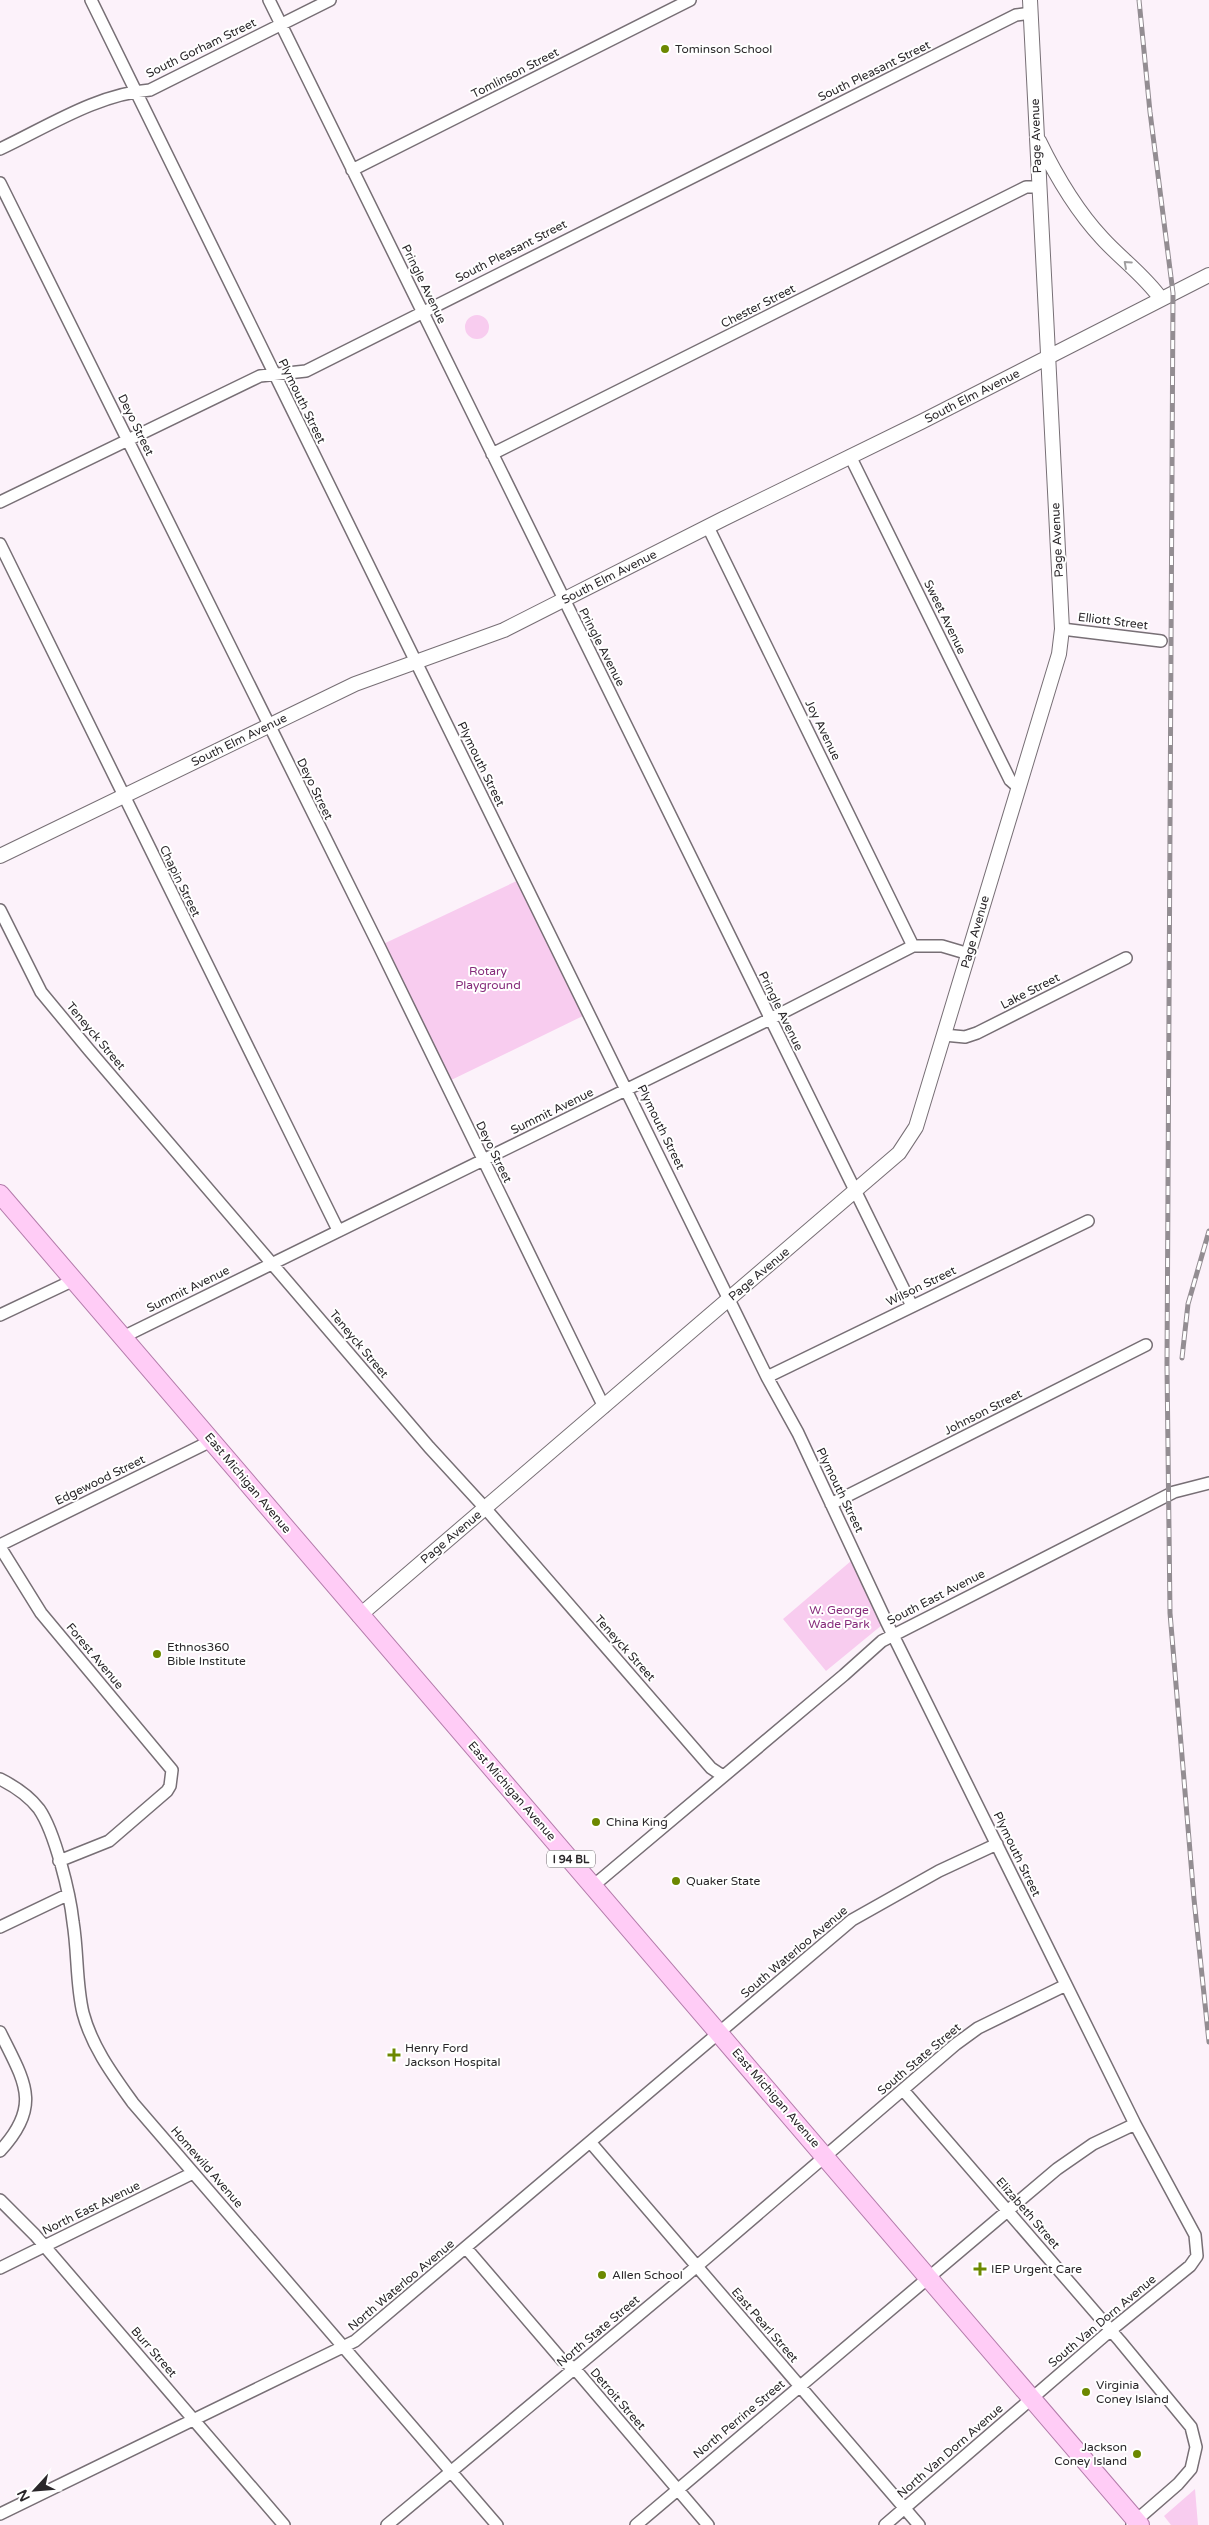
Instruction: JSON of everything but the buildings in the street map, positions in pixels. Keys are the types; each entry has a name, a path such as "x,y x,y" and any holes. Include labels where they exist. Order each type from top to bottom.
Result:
{"main road":[{"name":"East Michigan Avenue","path":"0,1194 213,1440 359,1616 1033,2397 1136,2523"}],"street":[{"name":"Plymouth Street","path":"91,0 134,91 627,1089 767,1377 798,1433 894,1635 1066,1985 1135,2124 1195,2235 1196,2256 1190,2266"},
{"name":"Pringle Avenue","path":"269,0 912,1306"},
{"name":"South Gorham Street","path":"0,150 95,103 134,91 150,90 330,0"},
{"name":"Tomlinson Street","path":"352,170 690,0"},
{"name":"Page Avenue","path":"359,1616 900,1153 911,1136 969,954 1019,788 1026,757 1059,654 1062,629 1038,188 1031,7"},
{"name":"South Pleasant Street","path":"0,502 260,376 306,371 422,311 1031,7"},
{"path":"1036,135 1056,176 1082,215 1120,257 1153,288 1160,300"},
{"name":"Deyo Street","path":"0,183 604,1407"},
{"name":"Chester Street","path":"492,454 1026,187 1038,188"},
{"name":"South Elm Avenue","path":"0,856 355,684 492,636 1048,358 1209,275"},
{"name":"Sweet Avenue","path":"850,456 1010,780 1019,788"},
{"name":"Joy Avenue","path":"708,527 913,946"},
{"name":"Chapin Street","path":"0,544 338,1230"},
{"name":"Elliott Street","path":"1062,629 1161,641"},
{"name":"Teneyck Street","path":"0,910 41,992 429,1447 485,1508 711,1768 723,1776"},
{"name":"Summit Avenue","path":"123,1337 770,1020 913,946 942,946 969,954"},
{"name":"Lake Street","path":"944,1035 965,1037 977,1033 1126,958"},
{"name":"Wilson Street","path":"767,1377 1088,1221"},
{"path":"0,1315 74,1280"},
{"name":"Johnson Street","path":"831,1504 1146,1345"},
{"name":"Edgewood Street","path":"0,1546 213,1440"},
{"name":"South East Avenue","path":"593,1886 882,1641 1174,1492 1209,1483"},
{"name":"Forest Avenue","path":"0,1546 41,1612 172,1770 172,1778 167,1791 109,1841 59,1861"},
{"name":"Homewild Avenue","path":"0,1779 27,1796 39,1810 59,1861 73,1921 83,2012 91,2037 106,2064 133,2102 193,2173 497,2525"},
{"name":"South Waterloo Avenue","path":"719,2032 864,1911 939,1871 997,1844"},
{"path":"0,1927 67,1895"},
{"name":"South State Street","path":"825,2156 978,2028 1066,1985"},
{"path":"0,2032 22,2078 27,2096 18,2130 0,2151"},
{"name":"North Waterloo Avenue","path":"0,2514 344,2348 399,2306 719,2032"},
{"name":"Elizabeth Street","path":"903,2090 1185,2417 1193,2433 1195,2453 1191,2469 1184,2479 1136,2523"},
{"name":"North Perrine Street","path":"636,2525 1007,2211 1083,2150 1135,2124"},
{"name":"East Pearl Street","path":"591,2143 920,2525"},
{"name":"North State Street","path":"387,2525 453,2472 825,2156"},
{"name":"North East Avenue","path":"0,2268 193,2173"},
{"name":"Burr Street","path":"0,2200 44,2246 284,2525"},
{"name":"Detroit Street","path":"466,2248 562,2360 574,2369 708,2525"},
{"name":"South Van Dorn Avenue","path":"1033,2397 1190,2266"},
{"name":"North Van Dorn Avenue","path":"885,2525 1033,2397"}],"green space":[{"path":"477,315 485,319 489,327 485,335 477,339 469,335 465,327 469,319"},
{"name":"Rotary Playground","path":"523,878 589,1013 445,1083 379,946"},
{"name":"W. George Wade Park","path":"851,1561 882,1625 826,1671 783,1619"},
{"path":"1195,2489 1198,2525 1171,2525 1164,2516"}],"railway":[{"path":"1139,0 1150,112 1173,293 1167,1366 1170,1613 1194,1899 1209,2042"},
{"path":"1182,1358 1188,1304 1209,1231"}],"place":[{"name":"Tominson School","path":"665,49"},
{"name":"Ethnos360 Bible Institute","path":"157,1654"},
{"name":"China King","path":"596,1822"},
{"name":"Quaker State","path":"676,1881"},
{"name":"Henry Ford Jackson Hospital","path":"394,2055"},
{"name":"IEP Urgent Care","path":"980,2269"},
{"name":"Allen School","path":"602,2275"},
{"name":"Virginia Coney Island","path":"1086,2392"},
{"name":"Jackson Coney Island","path":"1137,2454"}]}
